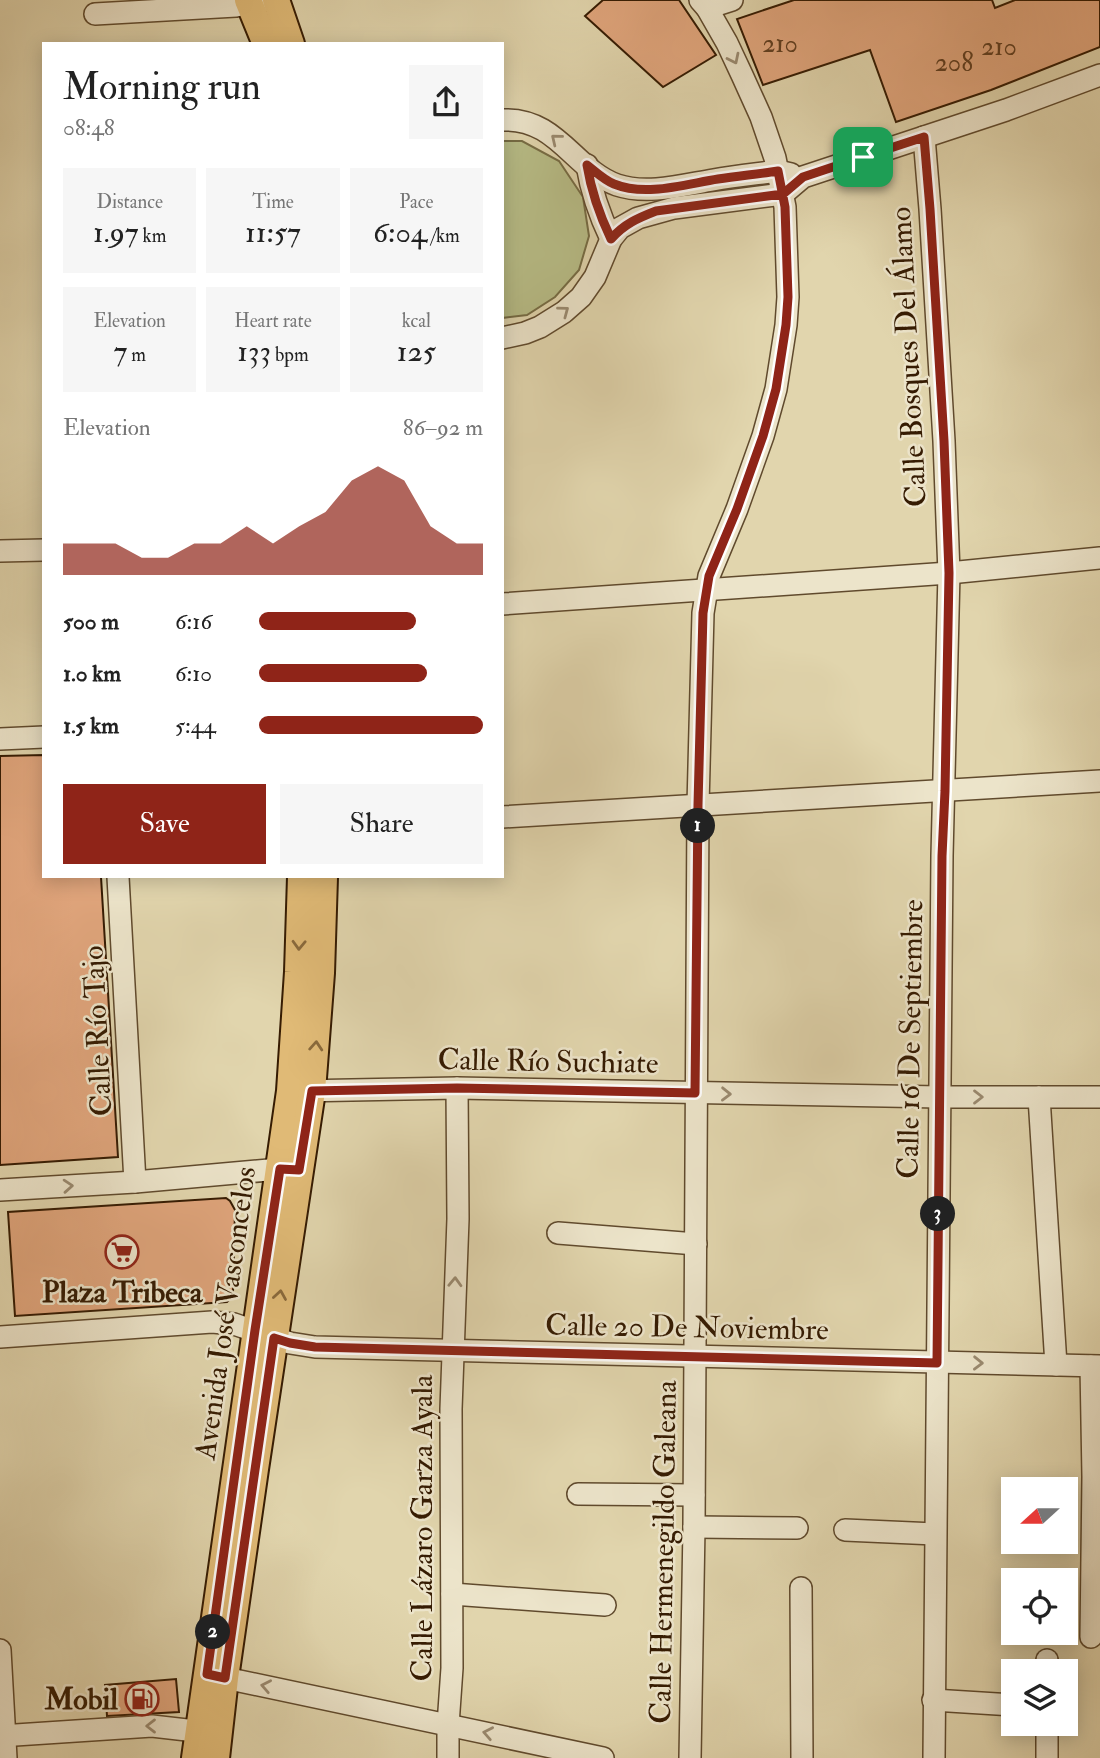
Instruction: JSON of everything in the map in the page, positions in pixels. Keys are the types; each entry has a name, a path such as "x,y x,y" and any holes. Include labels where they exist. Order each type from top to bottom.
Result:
{"main road":[{"path":"276,0 290,42"},
{"path":"255,1 265,42"},
{"name":"Avenida José Vasconcelos","path":"301,878 298,972 301,1091"},
{"name":"Avenida José Vasconcelos","path":"195,1758 211,1741 216,1676 264,1334 321,973 324,878"}],"street":[{"path":"703,4 732,0"},
{"path":"95,14 255,1"},
{"name":"Calle Hermenegildo Galeana","path":"690,1758 701,641 709,576 737,509 763,436 776,389 788,297 788,254 783,194 778,171 761,117 732,54 703,4"},
{"path":"504,338 540,327 581,297 594,277 611,239 620,228 638,218 656,211 783,194 803,177 1006,110 1100,75"},
{"path":"504,120 531,124 547,132 603,178 627,188 665,187 778,171 803,177"},
{"name":"Calle Bosques Del Álamo","path":"924,137 942,414 949,573"},
{"path":"587,165 590,183 611,239"},
{"path":"0,551 42,550"},
{"path":"504,604 949,573 1100,558"},
{"name":"Calle 16 De Septiembre","path":"933,1758 942,856 949,573"},
{"path":"0,739 42,737"},
{"path":"504,817 1100,781"},
{"name":"Calle Río Tajo","path":"118,878 135,1182"},
{"name":"Calle Río Suchiate","path":"301,1091 457,1088 940,1097 1100,1097"},
{"name":"Calle Lázaro Garza Ayala","path":"448,1758 452,1668 451,1409 457,1219 457,1088"},
{"path":"1040,1097 1056,1365"},
{"path":"0,1190 290,1169"},
{"path":"558,1233 696,1244"},
{"name":"Calle 20 De Noviembre","path":"0,1337 212,1322 234,1324 290,1343 315,1347 1095,1366"},
{"path":"1091,1637 1095,1366"},
{"path":"578,1494 694,1495"},
{"path":"694,1527 797,1528"},
{"path":"845,1530 935,1534"},
{"path":"801,1588 802,1758"},
{"path":"452,1594 605,1605"},
{"path":"0,1650 2,1736 6,1758"},
{"path":"216,1676 603,1758"},
{"path":"933,1700 1001,1704"},
{"path":"2,1736 152,1726 211,1741"},
{"path":"1047,1736 1047,1758"}],"green space":[{"path":"504,141 522,141 559,161 583,197 589,236 579,270 555,297 527,315 504,318"}],"building":[{"path":"603,0 679,0 716,55 663,87 585,16"},
{"path":"794,0 992,0 995,8 1015,0 1100,0 1100,47 991,90 896,122 870,50 763,85 737,19"},
{"path":"42,755 42,878 101,878 118,1157 0,1165 0,756"},
{"name":"Plaza Tribeca","path":"226,1198 235,1210 233,1292 227,1302 15,1316 8,1212"},
{"name":"Mobil","path":"176,1679 179,1712 107,1716 105,1685"}],"place":[{"name":"Plaza Tribeca","path":"122,1252"},
{"name":"Mobil","path":"142,1699"}],"route":[{"path":"863,157 803,177 783,194 656,211 628,223 611,239 590,183 587,165 614,184 643,189 778,171 783,194 785,207 788,297 776,389 763,436 737,509 709,576 703,613 695,1093 457,1088 312,1091 299,1170 280,1169 207,1674 225,1678 274,1338 315,1347 937,1363 942,856 949,573 944,441 924,137 863,157"}]}
